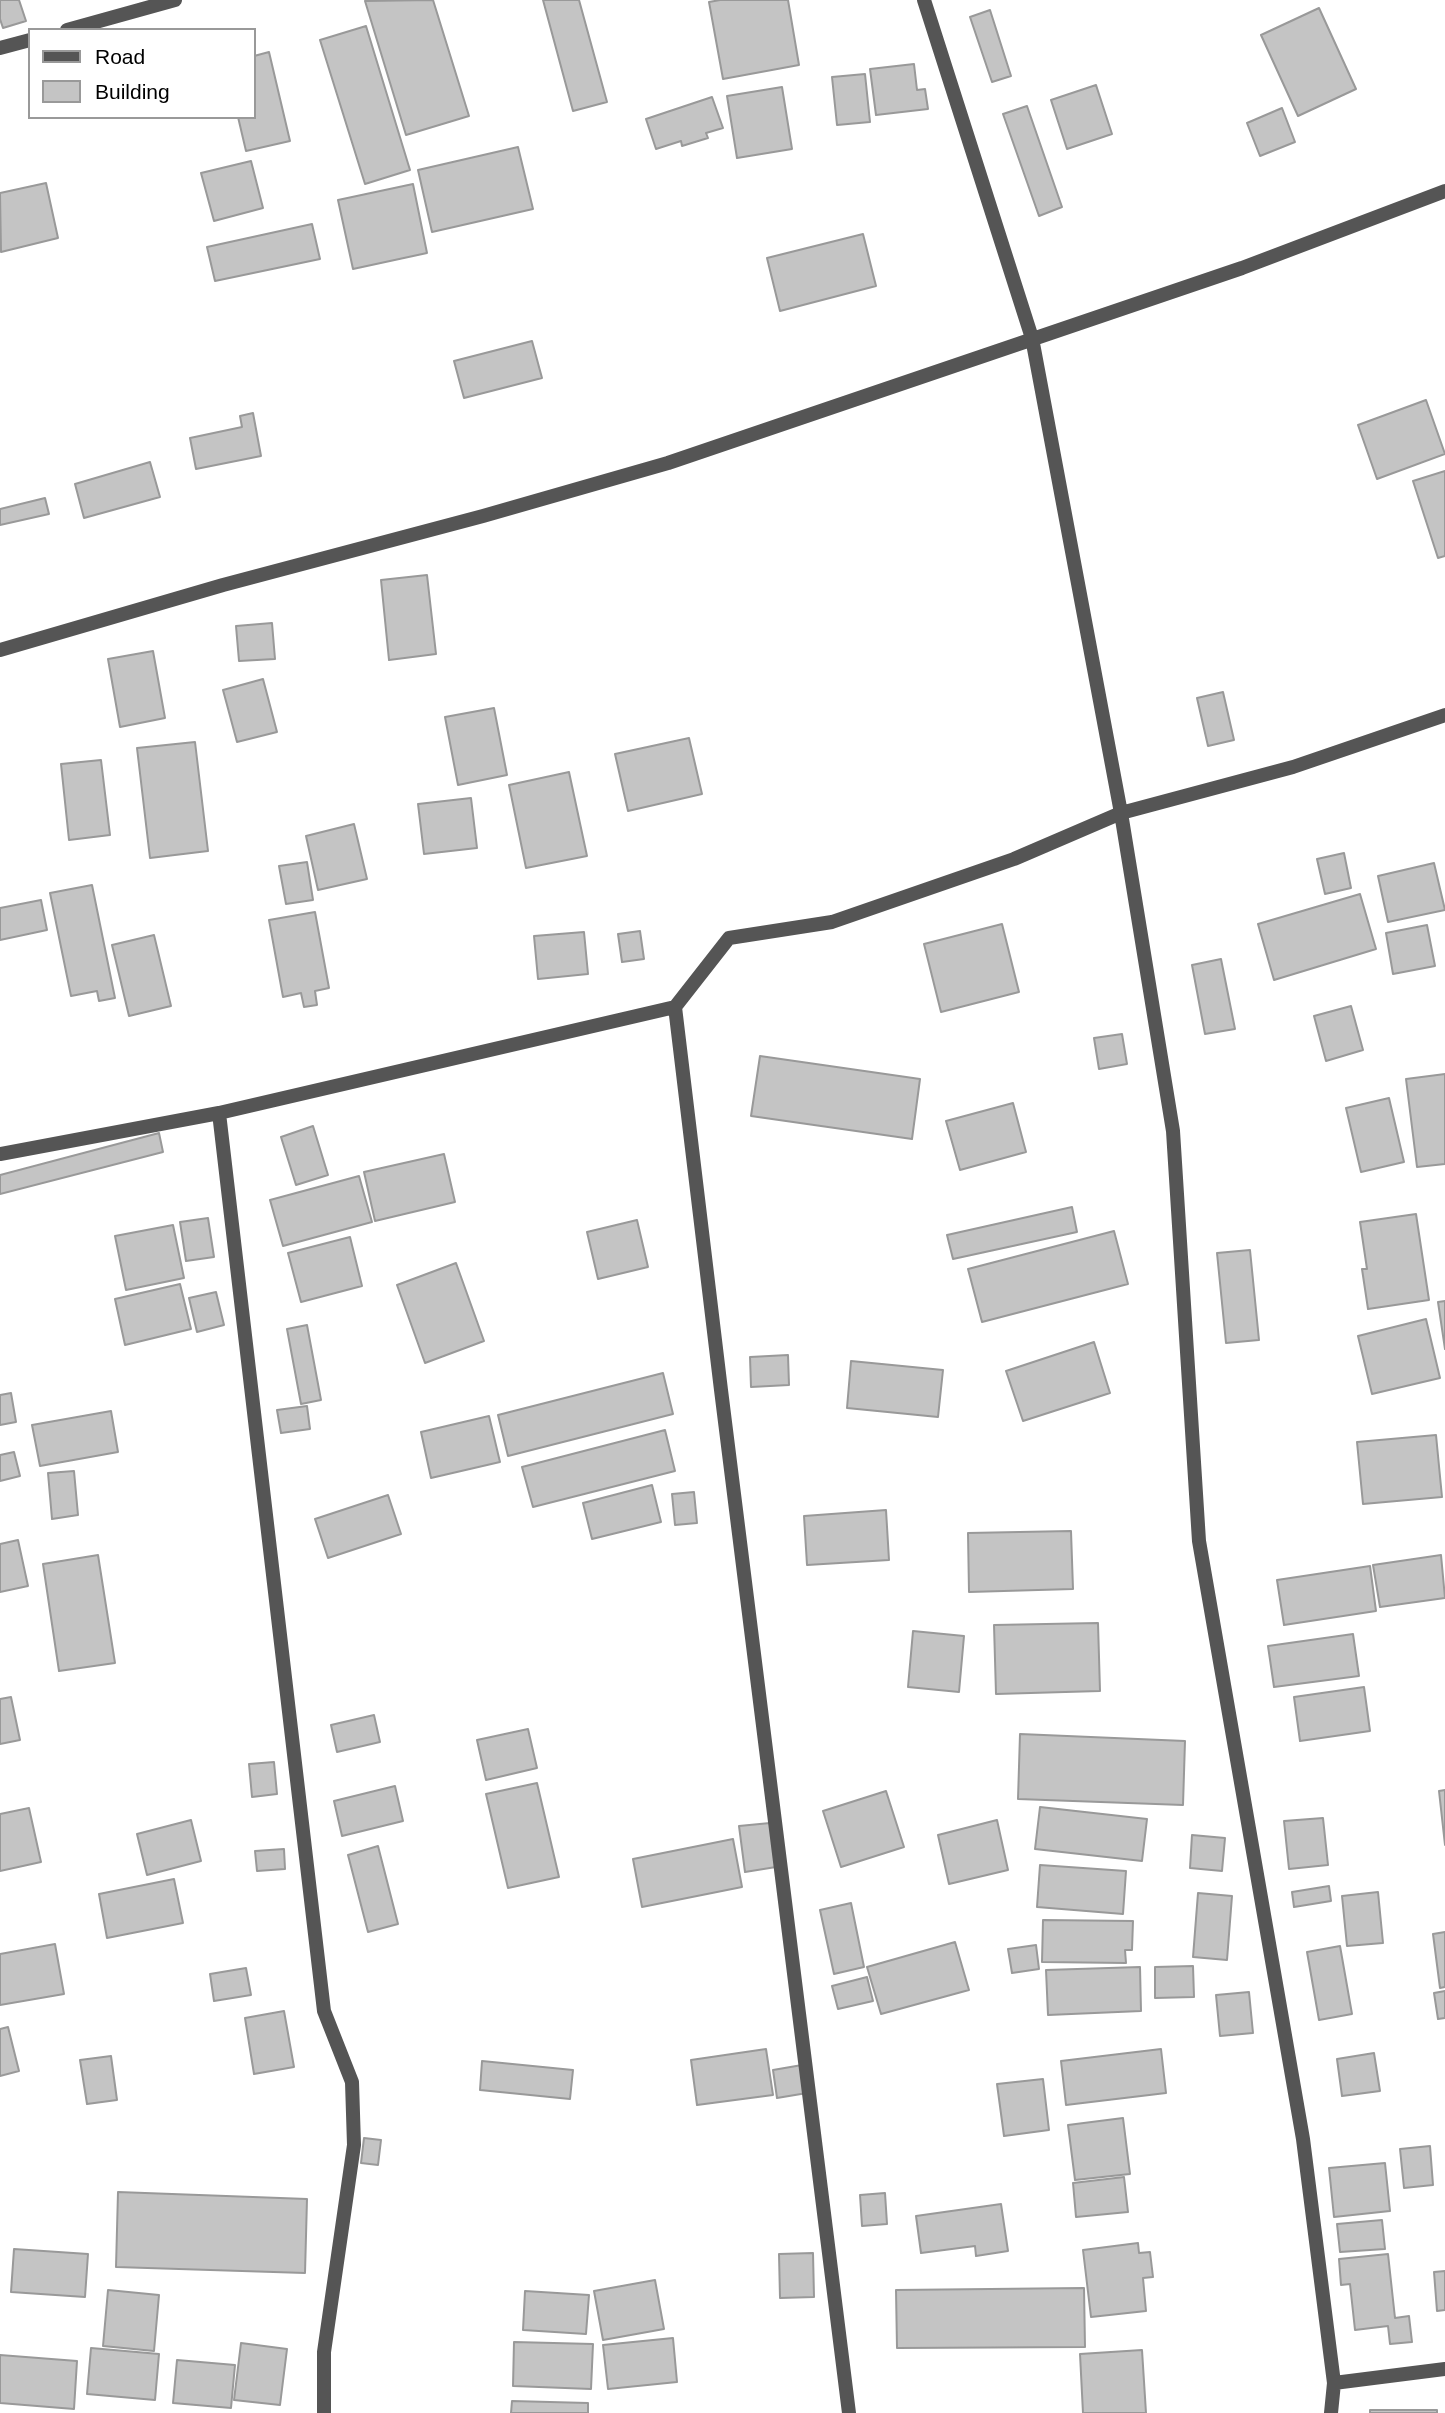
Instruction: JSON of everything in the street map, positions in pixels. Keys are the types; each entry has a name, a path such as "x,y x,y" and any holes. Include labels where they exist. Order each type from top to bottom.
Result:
{"street":[{"path":"74,28 175,0"},
{"path":"924,0 1032,338 1121,813 1173,1131 1199,1541 1303,2139 1334,2383 1331,2413"},
{"path":"0,48 28,41"},
{"path":"0,650 223,585 483,516 668,463 1242,268 1445,191"},
{"path":"0,1154 219,1113 675,1007 729,938 832,922 1014,859 1121,813 1293,767 1445,715"},
{"path":"675,1007 849,2413"},
{"path":"219,1113 324,2011 352,2082 354,2145 324,2352 324,2413"},
{"path":"1334,2383 1445,2369"}],"building":[{"path":"0,0 19,0 26,21 3,28"},
{"path":"433,0 469,116 406,135 365,1"},
{"path":"543,0 579,0 607,102 573,111"},
{"path":"788,0 799,65 723,79 709,2"},
{"path":"1319,8 1356,89 1298,116 1261,35"},
{"path":"990,10 1011,76 992,82 970,17"},
{"path":"366,26 410,170 365,184 320,40"},
{"path":"269,52 290,141 246,151 238,119 256,119 256,55"},
{"path":"914,64 917,90 925,89 928,109 876,115 870,69"},
{"path":"865,74 870,122 837,125 832,77"},
{"path":"1096,85 1112,134 1067,149 1051,100"},
{"path":"782,87 792,149 737,158 727,96"},
{"path":"712,97 723,128 706,133 708,138 682,146 681,141 656,149 646,119"},
{"path":"1027,106 1062,207 1039,216 1003,114"},
{"path":"1282,108 1295,142 1260,156 1247,123"},
{"path":"518,147 533,209 432,232 418,170"},
{"path":"251,161 263,208 214,221 201,173"},
{"path":"46,183 58,238 1,252 0,193"},
{"path":"413,184 427,253 353,269 338,200"},
{"path":"312,224 320,259 215,281 207,247"},
{"path":"863,234 876,286 780,311 767,258"},
{"path":"532,341 542,378 464,398 454,361"},
{"path":"1426,400 1445,454 1377,479 1358,425"},
{"path":"253,413 261,456 196,469 190,438 242,427 240,416"},
{"path":"150,462 160,497 84,518 75,484"},
{"path":"1445,471 1445,556 1438,558 1413,481"},
{"path":"45,498 49,514 0,525 0,509"},
{"path":"427,575 436,654 389,660 381,580"},
{"path":"272,623 275,659 239,661 236,626"},
{"path":"153,651 165,718 120,727 108,659"},
{"path":"263,679 277,732 237,742 223,690"},
{"path":"1223,692 1234,740 1208,746 1197,698"},
{"path":"494,708 507,775 458,785 445,717"},
{"path":"689,738 702,794 628,811 615,754"},
{"path":"195,742 208,851 150,858 137,748"},
{"path":"101,760 110,835 69,840 61,764"},
{"path":"569,772 587,856 526,868 509,785"},
{"path":"471,798 477,848 424,854 418,804"},
{"path":"354,824 367,879 318,890 306,836"},
{"path":"1344,853 1351,888 1325,894 1317,859"},
{"path":"307,862 313,900 286,904 279,866"},
{"path":"1434,863 1445,910 1388,922 1378,876"},
{"path":"92,885 115,998 99,1001 97,991 71,996 50,893"},
{"path":"1360,894 1376,949 1274,980 1258,924"},
{"path":"41,900 47,930 0,940 0,908"},
{"path":"315,912 329,988 315,991 317,1005 304,1007 301,993 283,997 269,920"},
{"path":"1002,924 1019,992 941,1012 924,944"},
{"path":"1427,925 1435,966 1393,974 1386,933"},
{"path":"640,931 644,959 622,962 618,934"},
{"path":"584,932 588,974 538,979 534,936"},
{"path":"154,935 171,1006 129,1016 112,945"},
{"path":"1221,959 1235,1029 1205,1034 1192,965"},
{"path":"1351,1006 1363,1050 1326,1061 1314,1016"},
{"path":"1122,1034 1127,1064 1099,1069 1094,1038"},
{"path":"760,1056 920,1079 912,1139 751,1116"},
{"path":"1445,1074 1445,1164 1417,1167 1406,1079"},
{"path":"1389,1098 1404,1162 1361,1172 1346,1108"},
{"path":"1013,1103 1026,1152 960,1170 946,1121"},
{"path":"313,1126 328,1175 296,1185 281,1137"},
{"path":"159,1133 163,1152 0,1194 0,1175"},
{"path":"444,1154 455,1202 375,1221 364,1172"},
{"path":"359,1176 372,1222 283,1246 270,1200"},
{"path":"1072,1207 1077,1232 953,1259 947,1235"},
{"path":"1416,1214 1429,1300 1368,1309 1362,1269 1367,1269 1360,1222"},
{"path":"208,1218 214,1257 186,1261 180,1222"},
{"path":"637,1220 648,1267 598,1279 587,1232"},
{"path":"173,1225 184,1278 126,1290 115,1236"},
{"path":"1114,1231 1128,1284 982,1322 968,1269"},
{"path":"350,1237 362,1286 301,1302 288,1253"},
{"path":"1250,1250 1259,1340 1226,1343 1217,1253"},
{"path":"456,1263 484,1341 425,1363 397,1285"},
{"path":"180,1284 191,1329 125,1345 115,1299"},
{"path":"216,1292 224,1325 197,1332 189,1298"},
{"path":"1445,1301 1445,1349 1438,1302"},
{"path":"1426,1319 1440,1378 1372,1394 1358,1336"},
{"path":"307,1325 321,1400 301,1404 287,1329"},
{"path":"1094,1342 1110,1393 1023,1421 1006,1371"},
{"path":"788,1355 789,1385 751,1387 750,1357"},
{"path":"851,1361 943,1370 938,1417 847,1408"},
{"path":"663,1373 673,1414 508,1456 498,1415"},
{"path":"11,1393 16,1422 0,1425 0,1395"},
{"path":"307,1406 310,1429 281,1433 277,1410"},
{"path":"111,1411 118,1452 40,1466 32,1425"},
{"path":"489,1416 500,1462 431,1478 421,1432"},
{"path":"665,1430 675,1471 533,1507 522,1467"},
{"path":"1436,1435 1442,1497 1363,1504 1357,1442"},
{"path":"14,1452 20,1476 0,1481 0,1455"},
{"path":"74,1471 78,1515 52,1519 48,1473"},
{"path":"652,1485 661,1522 592,1539 583,1503"},
{"path":"694,1492 697,1523 675,1525 672,1494"},
{"path":"388,1495 401,1534 328,1558 315,1519"},
{"path":"886,1510 889,1560 807,1565 804,1516"},
{"path":"1071,1531 1073,1589 969,1592 968,1533"},
{"path":"18,1540 28,1586 0,1592 0,1544"},
{"path":"98,1555 115,1663 59,1671 43,1564"},
{"path":"1441,1555 1445,1598 1380,1607 1373,1565"},
{"path":"1370,1566 1376,1611 1284,1625 1277,1580"},
{"path":"1098,1623 1100,1691 996,1694 994,1625"},
{"path":"913,1631 964,1636 959,1692 908,1687"},
{"path":"1353,1634 1359,1676 1274,1687 1268,1646"},
{"path":"1364,1687 1370,1731 1300,1741 1294,1697"},
{"path":"11,1697 20,1740 0,1744 0,1699"},
{"path":"374,1715 380,1742 337,1752 331,1725"},
{"path":"528,1729 537,1768 486,1780 477,1740"},
{"path":"1020,1734 1185,1741 1183,1805 1018,1799"},
{"path":"274,1762 277,1794 252,1797 249,1764"},
{"path":"537,1783 559,1877 508,1888 486,1794"},
{"path":"395,1786 403,1821 342,1836 334,1801"},
{"path":"1445,1790 1445,1845 1439,1791"},
{"path":"886,1791 904,1847 841,1867 823,1811"},
{"path":"1040,1807 1147,1819 1142,1861 1035,1849"},
{"path":"29,1808 41,1862 0,1871 0,1814"},
{"path":"1323,1818 1328,1865 1289,1869 1284,1821"},
{"path":"191,1820 201,1861 147,1875 137,1834"},
{"path":"997,1820 1008,1870 949,1884 938,1835"},
{"path":"770,1823 776,1867 745,1872 739,1826"},
{"path":"1192,1835 1225,1838 1222,1871 1190,1868"},
{"path":"733,1839 742,1887 642,1907 633,1859"},
{"path":"378,1846 398,1924 368,1932 348,1855"},
{"path":"284,1849 285,1869 257,1871 255,1851"},
{"path":"1040,1865 1126,1871 1123,1914 1037,1907"},
{"path":"174,1879 183,1923 107,1938 99,1894"},
{"path":"1329,1886 1331,1901 1294,1907 1292,1892"},
{"path":"1378,1892 1383,1943 1347,1946 1342,1896"},
{"path":"1198,1893 1232,1896 1227,1960 1193,1957"},
{"path":"851,1903 864,1967 834,1974 820,1910"},
{"path":"1043,1920 1133,1921 1132,1950 1125,1950 1126,1963 1042,1962"},
{"path":"1445,1932 1445,1987 1440,1988 1433,1934"},
{"path":"955,1942 969,1990 881,2014 867,1967"},
{"path":"55,1944 64,1994 0,2005 0,1954"},
{"path":"1036,1945 1039,1969 1012,1973 1008,1949"},
{"path":"1340,1946 1352,2014 1319,2020 1307,1952"},
{"path":"1193,1966 1194,1997 1155,1998 1155,1967"},
{"path":"1140,1967 1141,2011 1048,2015 1046,1970"},
{"path":"246,1968 251,1995 214,2001 210,1974"},
{"path":"867,1977 873,2001 838,2009 832,1986"},
{"path":"1445,1991 1445,2018 1438,2019 1434,1993"},
{"path":"1249,1992 1253,2033 1220,2036 1216,1995"},
{"path":"284,2011 294,2067 254,2074 245,2018"},
{"path":"8,2027 19,2071 0,2076 0,2029"},
{"path":"766,2049 773,2095 697,2105 691,2060"},
{"path":"1161,2049 1166,2093 1066,2105 1061,2061"},
{"path":"1374,2053 1380,2091 1342,2096 1337,2059"},
{"path":"111,2056 117,2100 87,2104 80,2060"},
{"path":"482,2061 573,2070 570,2099 480,2090"},
{"path":"802,2065 807,2093 777,2098 773,2070"},
{"path":"1043,2079 1049,2130 1004,2136 997,2084"},
{"path":"1123,2118 1130,2174 1075,2180 1068,2125"},
{"path":"364,2138 381,2140 378,2165 361,2163"},
{"path":"1430,2146 1433,2185 1404,2188 1400,2149"},
{"path":"1385,2163 1390,2211 1334,2217 1329,2168"},
{"path":"1124,2177 1128,2212 1076,2217 1073,2183"},
{"path":"118,2192 307,2199 305,2273 116,2267"},
{"path":"885,2193 887,2224 862,2226 860,2195"},
{"path":"1001,2204 1008,2251 976,2256 975,2246 921,2253 916,2216"},
{"path":"1382,2220 1385,2249 1340,2252 1337,2224"},
{"path":"1138,2243 1139,2253 1150,2252 1153,2277 1143,2278 1146,2311 1091,2317 1083,2250"},
{"path":"14,2249 88,2254 85,2297 11,2292"},
{"path":"813,2253 814,2297 780,2298 779,2254"},
{"path":"1388,2254 1395,2318 1409,2316 1412,2342 1390,2344 1388,2326 1355,2330 1350,2284 1341,2285 1339,2259"},
{"path":"1445,2271 1445,2310 1437,2311 1434,2272"},
{"path":"655,2280 664,2329 603,2340 594,2291"},
{"path":"1084,2288 1085,2347 897,2348 896,2290"},
{"path":"108,2290 159,2295 154,2351 103,2346"},
{"path":"525,2291 589,2295 586,2334 523,2330"},
{"path":"673,2338 677,2382 608,2389 603,2345"},
{"path":"514,2342 593,2344 591,2389 513,2386"},
{"path":"241,2343 287,2349 280,2405 234,2400"},
{"path":"91,2348 159,2354 155,2400 87,2394"},
{"path":"1142,2350 1146,2413 1083,2413 1080,2354"},
{"path":"0,2355 77,2361 74,2409 0,2403"},
{"path":"177,2360 235,2365 231,2408 173,2403"},
{"path":"512,2401 588,2403 588,2413 511,2413"},
{"path":"1370,2410 1437,2410 1437,2413 1370,2413"}]}
